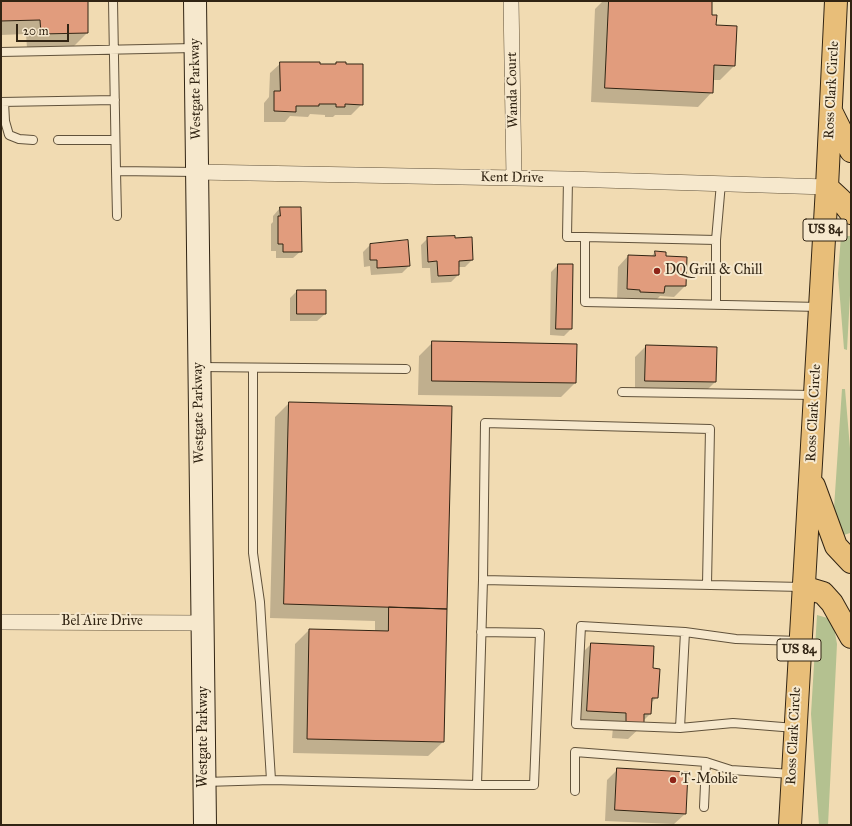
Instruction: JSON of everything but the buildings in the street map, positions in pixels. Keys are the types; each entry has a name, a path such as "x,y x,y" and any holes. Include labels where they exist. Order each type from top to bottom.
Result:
{"highway":[{"name":"Ross Clark Circle","path":"790,825 827,187 836,1"},
{"path":"831,110 851,151"},
{"path":"827,187 841,200 851,213"},
{"path":"810,476 828,528 836,546 851,562"},
{"path":"803,587 822,593 832,603 851,636"}],"main road":[{"name":"Westgate Parkway","path":"195,1 205,825"}],"street":[{"name":"Wanda Court","path":"511,1 514,178"},
{"name":"Kent Drive","path":"197,172 568,179 827,187"},
{"name":"Bel Aire Drive","path":"1,622 202,623"}],"lane":[{"path":"113,1 117,216"},
{"path":"1,52 195,48"},
{"path":"33,140 19,139 9,135 2,102 115,100"},
{"path":"58,140 115,140"},
{"path":"116,171 197,172"},
{"path":"568,179 567,237 716,240"},
{"path":"716,305 716,240 721,183"},
{"path":"585,237 585,302 820,308"},
{"path":"199,367 406,369"},
{"path":"253,368 253,553 260,602 271,780"},
{"path":"622,392 815,395"},
{"path":"477,785 483,580 485,423 710,429 707,584"},
{"path":"483,580 803,587"},
{"path":"795,728 733,723 680,728 576,724 581,626 686,632 736,639 800,641"},
{"path":"204,782 271,780 534,785 540,632 481,632"},
{"path":"680,728 686,632"},
{"path":"575,791 575,752 706,762 731,770 792,774"},
{"path":"704,807 706,762"}],"green space":[{"path":"841,236 851,236 851,277 847,350 844,349 838,274"},
{"path":"842,389 845,389 851,460 850,533 841,536 834,516 834,508"},
{"path":"817,615 831,619 837,644 828,825 819,825 811,714"}],"place":[{"name":"DQ Grill & Chill","path":"657,271"},
{"name":"T-Mobile","path":"673,780"}]}
